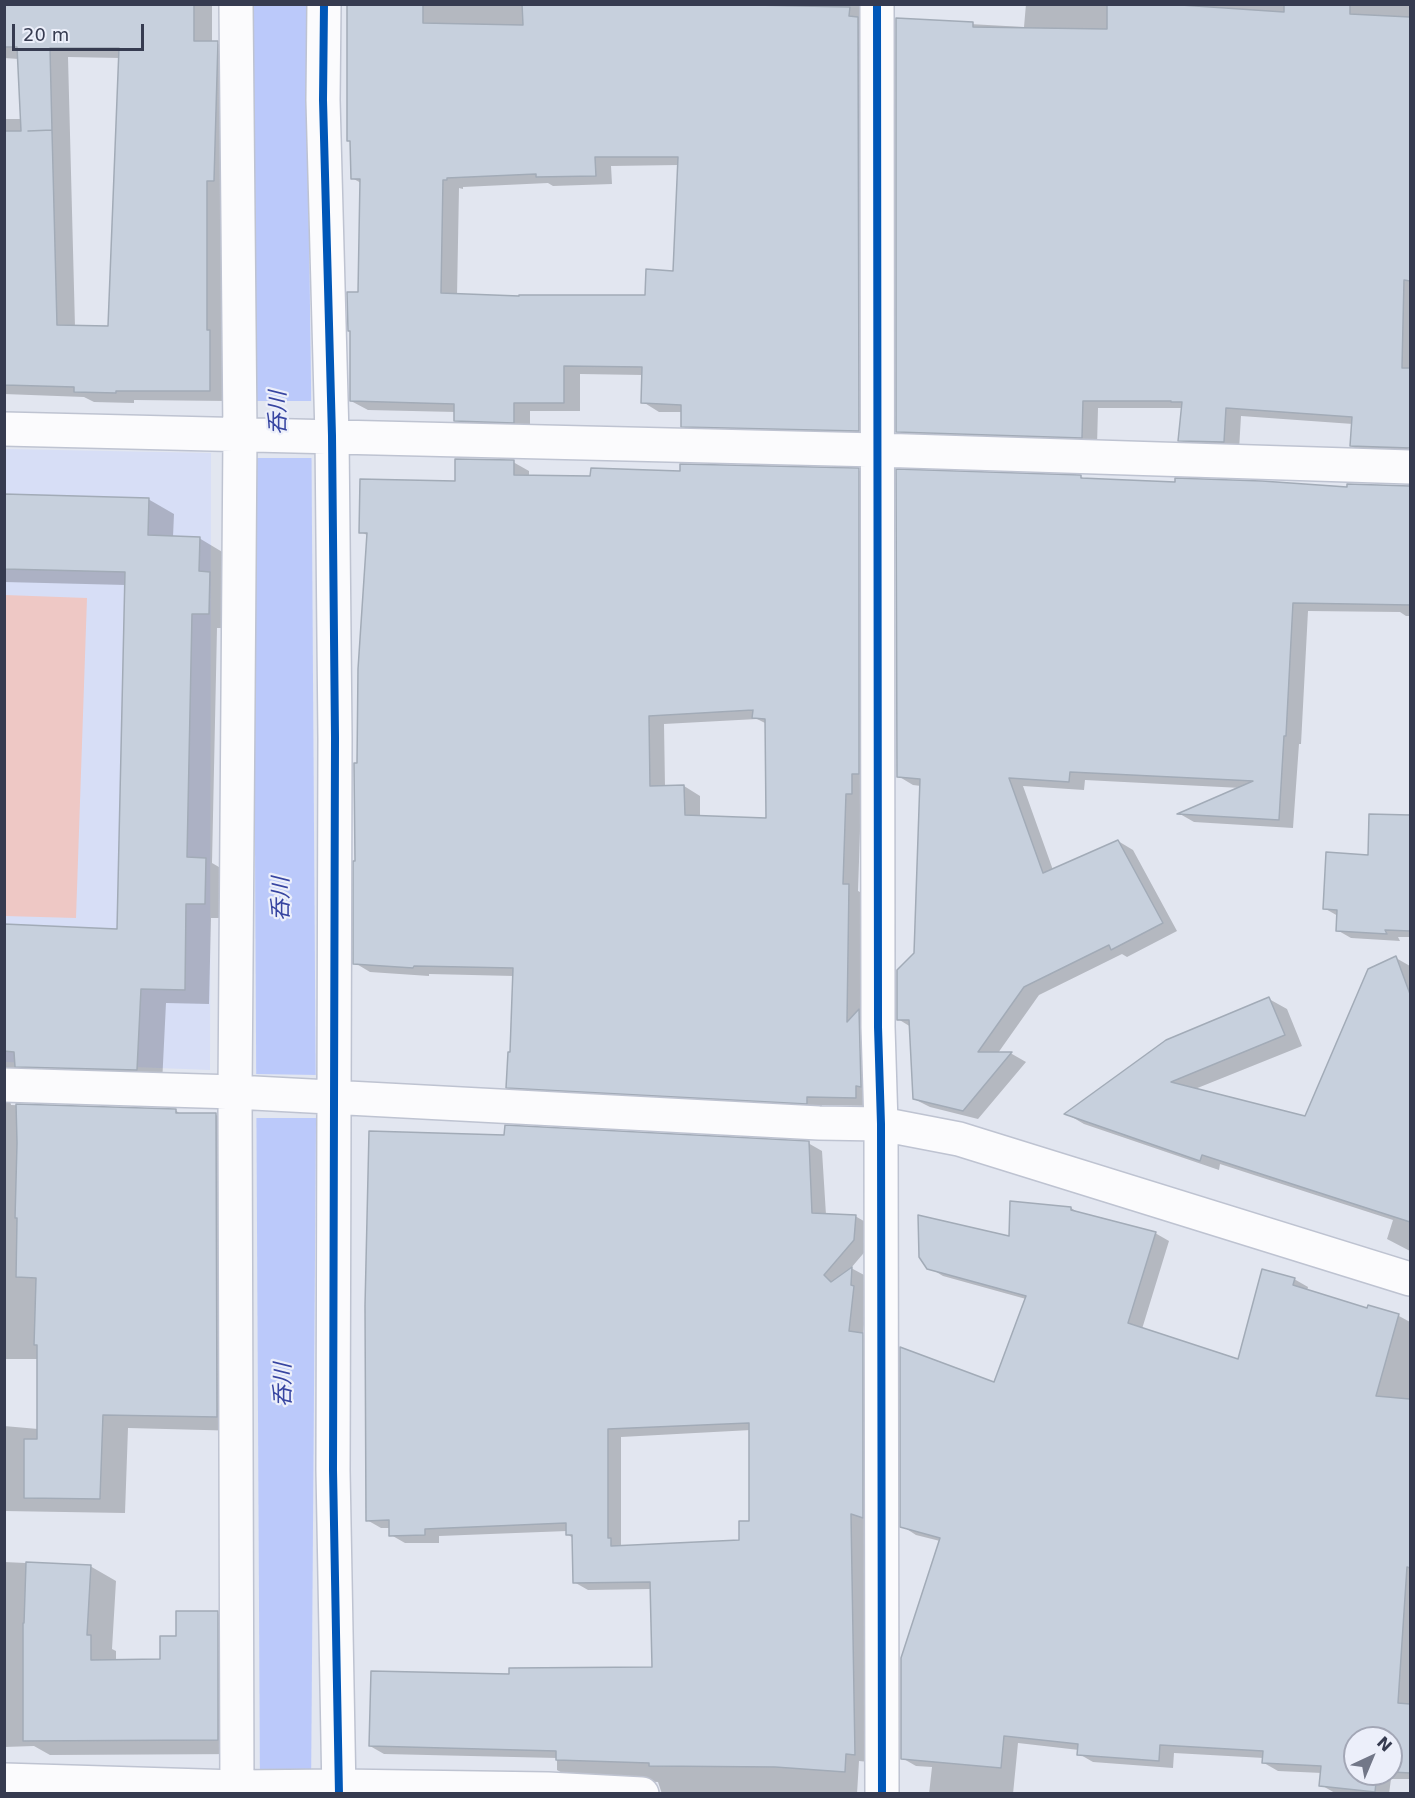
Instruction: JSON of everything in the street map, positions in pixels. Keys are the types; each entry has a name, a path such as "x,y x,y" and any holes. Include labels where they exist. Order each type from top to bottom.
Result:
{"street":[{"path":"236,4 246,434 240,1092 243,1789"},
{"path":"324,4 321,437 330,1097 334,1789"},
{"path":"877,4 878,1027 882,1794"},
{"path":"4,429 877,450 1410,467"},
{"path":"4,1085 240,1092 819,1123 880,1124 959,1138 1410,1279"},
{"path":"4,1780 243,1789 548,1791 642,1794"}],"shaded area":[{"path":"5,449 211,453 210,1070 5,1062"},
{"path":"5,595 87,598 76,918 5,916"}],"water":[{"name":"呑川","path":"254,5 306,5 316,1122 311,1794 260,1793 253,472"}],"pier":[{"path":"251,401 314,401 314,458 251,458"},
{"path":"255,1074 318,1075 318,1118 255,1118"}],"building":[{"path":"4,4 194,4 194,41 218,41 214,181 207,181 207,330 210,330 210,391 74,392 74,387 4,385 4,131 21,131 17,47 4,47","holes":["50,48 119,48 108,326 57,325"]},
{"path":"347,4 423,4 423,23 523,25 522,4 850,7 849,16 858,17 859,431 681,427 681,405 641,403 642,367 564,366 564,403 514,403 514,423 454,421 454,404 350,401 350,331 348,331 347,292 358,292 360,179 351,179 350,141 347,141","holes":["595,157 678,157 673,271 646,269 645,295 519,296 441,293 443,180 536,174 536,177 596,176"]},
{"path":"1107,4 1166,4 1284,12 1284,4 1350,4 1350,14 1410,17 1410,281 1404,280 1402,368 1410,368 1410,448 1350,446 1352,417 1226,408 1224,442 1178,441 1182,402 1171,401 1083,401 1082,438 896,432 896,18 973,22 973,27 1107,29"},
{"path":"455,459 514,460 514,475 590,476 591,468 680,471 680,464 859,468 859,774 852,774 852,794 846,794 843,884 849,884 847,1022 859,1009 861,1087 856,1086 856,1098 807,1097 807,1104 506,1088 508,1052 510,1052 513,968 414,966 413,968 353,964 354,763 357,763 358,669 367,533 359,533 360,479 455,481","holes":["753,710 752,718 765,719 766,818 685,815 684,785 650,786 649,716"]},
{"path":"896,469 1081,475 1081,478 1175,482 1175,478 1347,487 1347,484 1410,486 1410,605 1293,603 1279,820 1177,814 1253,781 1070,772 1069,782 1009,778 1043,873 1118,840 1163,923 1111,950 1109,945 1024,987 978,1052 1012,1052 963,1111 913,1099 909,1020 897,1020 897,970 914,953 920,779 897,777"},
{"path":"4,494 149,498 148,535 200,537 199,571 210,572 209,614 192,614 187,857 206,858 205,904 186,904 185,990 141,989 137,1070 15,1067 14,1052 4,1051 4,924 117,929 125,572 4,569"},
{"path":"1369,814 1410,815 1410,931 1385,930 1387,934 1336,931 1337,910 1323,909 1326,852 1368,855"},
{"path":"1396,956 1410,994 1410,1222 1202,1155 1200,1161 1064,1114 1166,1040 1269,997 1285,1035 1171,1082 1305,1116 1368,969"},
{"path":"16,1104 176,1109 176,1113 216,1113 217,1417 103,1415 100,1499 24,1498 24,1439 37,1439 37,1345 34,1345 36,1278 16,1277"},
{"path":"505,1125 809,1141 812,1213 856,1215 854,1240 824,1275 831,1282 852,1267 851,1285 854,1286 849,1331 863,1333 863,1518 851,1514 855,1755 846,1754 845,1772 775,1767 649,1766 649,1763 556,1760 556,1751 369,1746 371,1671 509,1674 509,1668 652,1667 650,1582 573,1583 572,1535 566,1535 566,1523 425,1529 425,1535 389,1536 389,1520 366,1521 365,1306 369,1131 504,1135","holes":["749,1423 749,1521 739,1521 739,1540 611,1546 611,1538 608,1538 608,1429"]},
{"path":"1010,1201 1071,1207 1071,1210 1156,1232 1128,1323 1238,1359 1262,1269 1295,1278 1293,1285 1367,1308 1368,1305 1399,1314 1376,1396 1410,1399 1410,1568 1407,1567 1398,1703 1410,1704 1410,1773 1403,1773 1403,1726 1343,1726 1343,1786 1376,1786 1375,1792 1319,1786 1321,1766 1262,1763 1263,1751 1160,1745 1159,1761 1077,1755 1078,1744 1004,1736 1001,1768 901,1759 901,1658 940,1538 900,1527 900,1347 994,1382 1026,1296 927,1269 919,1257 918,1215 1009,1236"},
{"path":"26,1562 91,1565 87,1635 91,1635 91,1660 160,1659 160,1636 176,1636 176,1611 218,1611 218,1740 23,1741 23,1623"}],"cycle path":[{"path":"324,4 323,100 332,436 335,738 333,1470 339,1794"},
{"path":"877,4 878,1027 881,1124 882,1794"}]}
